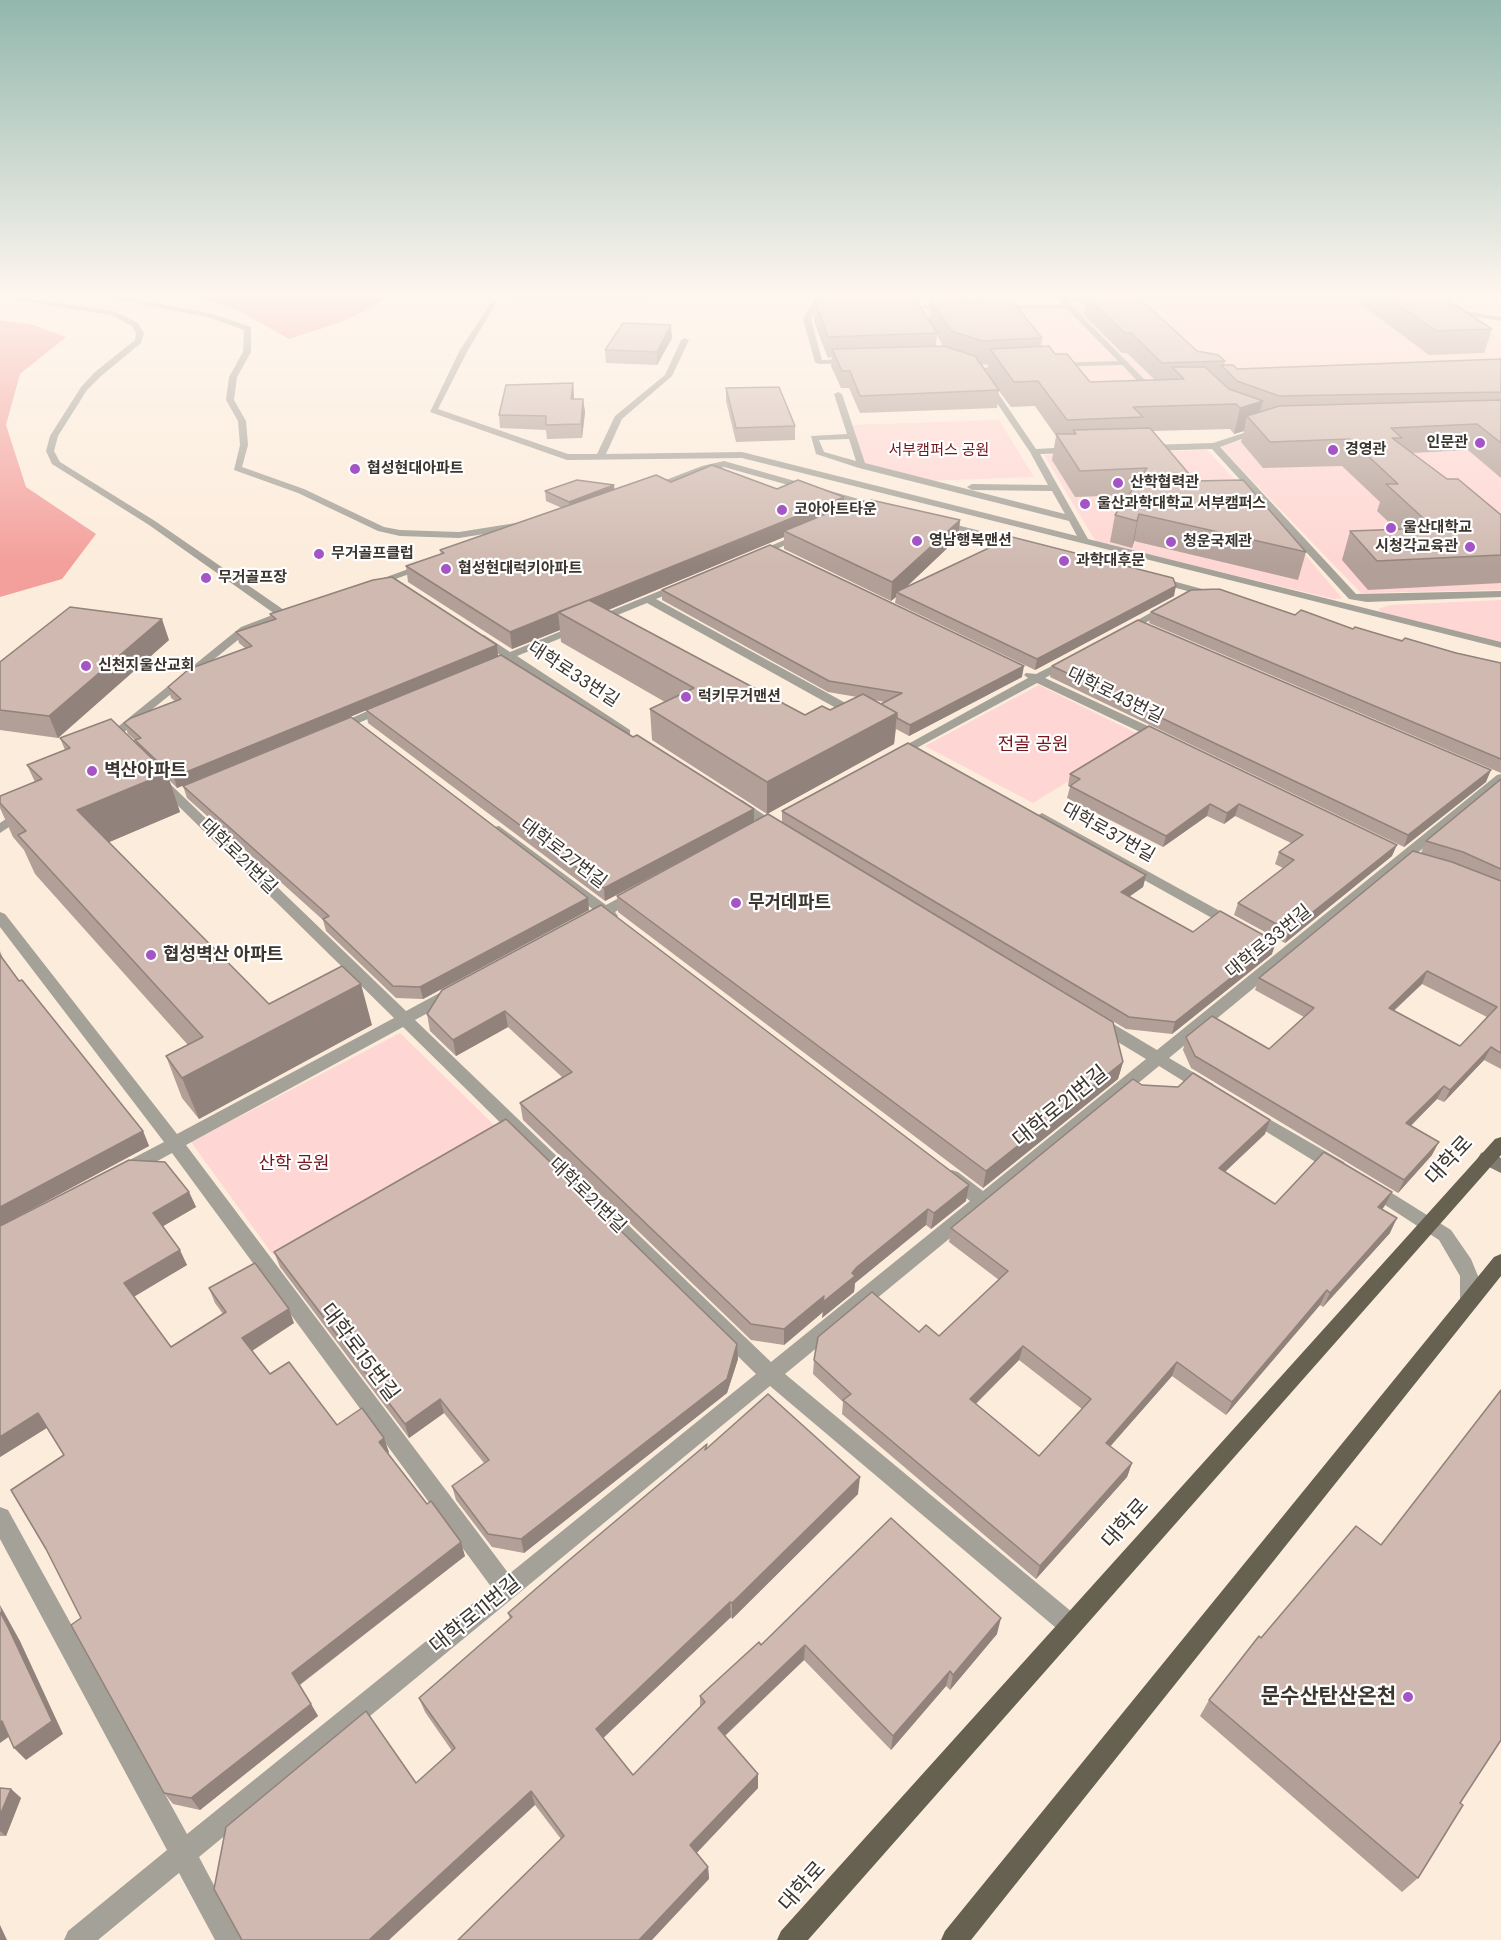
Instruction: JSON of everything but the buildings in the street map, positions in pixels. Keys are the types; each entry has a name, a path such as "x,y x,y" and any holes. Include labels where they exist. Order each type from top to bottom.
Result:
{"main road":[{"name":"대학로","path":"790,1940 1428,1222 1496,1156"},
{"path":"954,1940 1501,1262"}],"street":[{"path":"87,386 54,436 50,451 56,464 152,523 283,614"},
{"path":"232,386 230,400 242,422 243,445 237,468 301,491 381,529 400,533 459,536 535,526 507,540"},
{"path":"446,386 433,410 567,457 742,455 1083,547 1501,645"},
{"path":"600,457 618,418 657,386"},
{"path":"987,386 1034,452 1073,519 1083,547"},
{"path":"1147,386 1149,388 1171,388"},
{"path":"838,394 861,466"},
{"path":"1133,448 1214,446 1271,427 1260,423"},
{"path":"852,436 814,438 819,454 1073,519"},
{"path":"1214,446 1367,612"},
{"path":"1034,452 1087,450"},
{"path":"638,492 705,468 724,464 885,509"},
{"path":"966,492 969,487 1055,488"},
{"path":"853,515 874,506"},
{"path":"929,521 1040,549"},
{"path":"748,558 775,551 812,532"},
{"path":"362,587 432,564"},
{"path":"390,578 410,591"},
{"path":"1152,579 1220,596"},
{"name":"대학로33번길","path":"509,656 693,581"},
{"path":"1115,635 1142,626 1197,591"},
{"path":"1353,597 1501,594"},
{"path":"648,599 871,723"},
{"path":"129,751 106,742 245,629 303,607"},
{"name":"대학로33번길","path":"469,630 636,739"},
{"path":"487,665 509,656"},
{"name":"대학로43번길","path":"1036,678 1075,657"},
{"name":"대학로43번길","path":"1015,667 1174,744"},
{"path":"881,762 1036,678"},
{"path":"322,733 398,702"},
{"path":"354,720 373,734"},
{"name":"대학로21번길","path":"152,774 180,794 405,1019 770,1374 1070,1625"},
{"path":"1401,854 1496,778"},
{"path":"721,793 788,835"},
{"path":"0,829 28,807"},
{"name":"대학로37번길","path":"1026,809 1245,930"},
{"name":"대학로27번길","path":"487,821 624,926"},
{"path":"1401,854 1425,861"},
{"name":"대학로33번길","path":"1157,1058 1281,950 1401,854"},
{"name":"대학로27번길","path":"605,911 646,889"},
{"path":"573,928 605,911"},
{"name":"대학로15번길","path":"0,917 175,1143 507,1590"},
{"path":"113,1177 468,985"},
{"path":"1086,1014 1218,1094"},
{"name":"대학로21번길","path":"770,1374 1157,1058"},
{"path":"1238,1106 1428,1222 1445,1235 1469,1276 1470,1299"},
{"path":"936,1164 983,1201"},
{"name":"대학로11번길","path":"77,1940 770,1374"},
{"path":"0,1517 230,1940"}],"green space":[{"path":"1083,386 1143,386 1148,390 1215,407"},
{"path":"1147,386 1221,386 1149,388"},
{"name":"서부캠퍼스 공원","path":"999,420 1034,477 923,481 862,466 848,425"},
{"path":"1501,423 1501,590 1361,593 1220,447 1270,430"},
{"path":"1207,450 1342,598 1334,599 1096,542 1044,455"},
{"path":"1501,600 1501,642 1383,613 1378,609 1390,605"},
{"name":"전골 공원","path":"1039,685 1142,736 1033,803 925,746"},
{"name":"산학 공원","path":"400,1033 495,1126 273,1255 191,1142"}],"shaded area":[{"path":"0,386 17,386 6,425 26,487 96,534 62,579 0,597"}],"place":[{"name":"인문관","path":"1480,443"},
{"name":"경영관","path":"1333,450"},
{"name":"협성현대아파트","path":"355,469"},
{"name":"산학협력관","path":"1118,483"},
{"name":"울산과학대학교 서부캠퍼스","path":"1085,504"},
{"name":"코아아트타운","path":"782,510"},
{"name":"울산대학교","path":"1391,528"},
{"name":"영남행복맨션","path":"917,541"},
{"name":"청운국제관","path":"1171,542"},
{"name":"시청각교육관","path":"1470,547"},
{"name":"무거골프클럽","path":"319,554"},
{"name":"과학대후문","path":"1064,561"},
{"name":"협성현대럭키아파트","path":"446,569"},
{"name":"무거골프장","path":"206,578"},
{"name":"신천지울산교회","path":"86,666"},
{"name":"럭키무거맨션","path":"686,697"},
{"name":"벽산아파트","path":"92,771"},
{"name":"무거데파트","path":"736,903"},
{"name":"협성벽산 아파트","path":"151,955"},
{"name":"문수산탄산온천","path":"1408,1697"}]}
